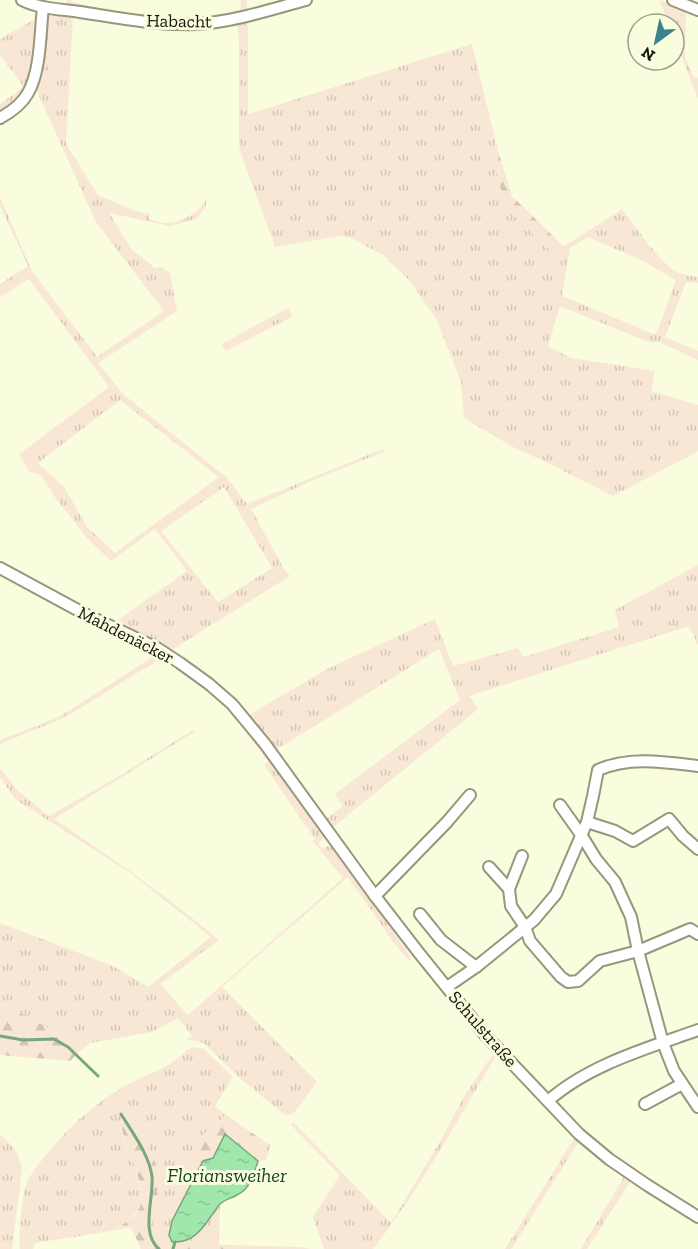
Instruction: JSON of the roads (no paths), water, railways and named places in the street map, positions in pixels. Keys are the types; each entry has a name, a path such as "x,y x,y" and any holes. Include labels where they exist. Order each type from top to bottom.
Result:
{"street":[{"name":"Habacht","path":"22,0 43,7 171,24 220,22 306,0"},
{"path":"673,0 698,10"},
{"path":"0,118 16,107 33,84 43,7"},
{"name":"Mahdenäcker","path":"0,568 85,614 157,648 209,684 232,705 265,744 307,802"},
{"path":"447,987 477,967 534,920 556,894 587,822 598,770 625,761 660,761 698,766"},
{"path":"375,896 470,795"},
{"name":"Schulstraße","path":"307,802 375,896 486,1036 579,1134 609,1159 698,1217"},
{"path":"560,805 596,860 615,882 631,917 663,1043 674,1071 698,1107"},
{"path":"587,822 615,831 633,842 669,819 698,849"},
{"path":"522,856 509,889 511,906 525,927 530,941 568,982 578,981 600,961 638,951 690,929 698,934"},
{"path":"489,867 509,889"},
{"path":"420,914 441,940 477,967"},
{"path":"549,1101 593,1070 698,1030"},
{"path":"645,1104 682,1084"}],"water":[{"name":"Floriansweiher","path":"225,1134 258,1161 251,1181 241,1192 220,1204 195,1235 179,1242 172,1242 169,1235 172,1221 203,1161 213,1158"}],"waterway":[{"path":"0,1036 23,1040 54,1039 68,1047 98,1076"},
{"path":"121,1114 140,1144 151,1169 149,1225 153,1242 159,1249"},
{"path":"173,1249 175,1242"}]}
